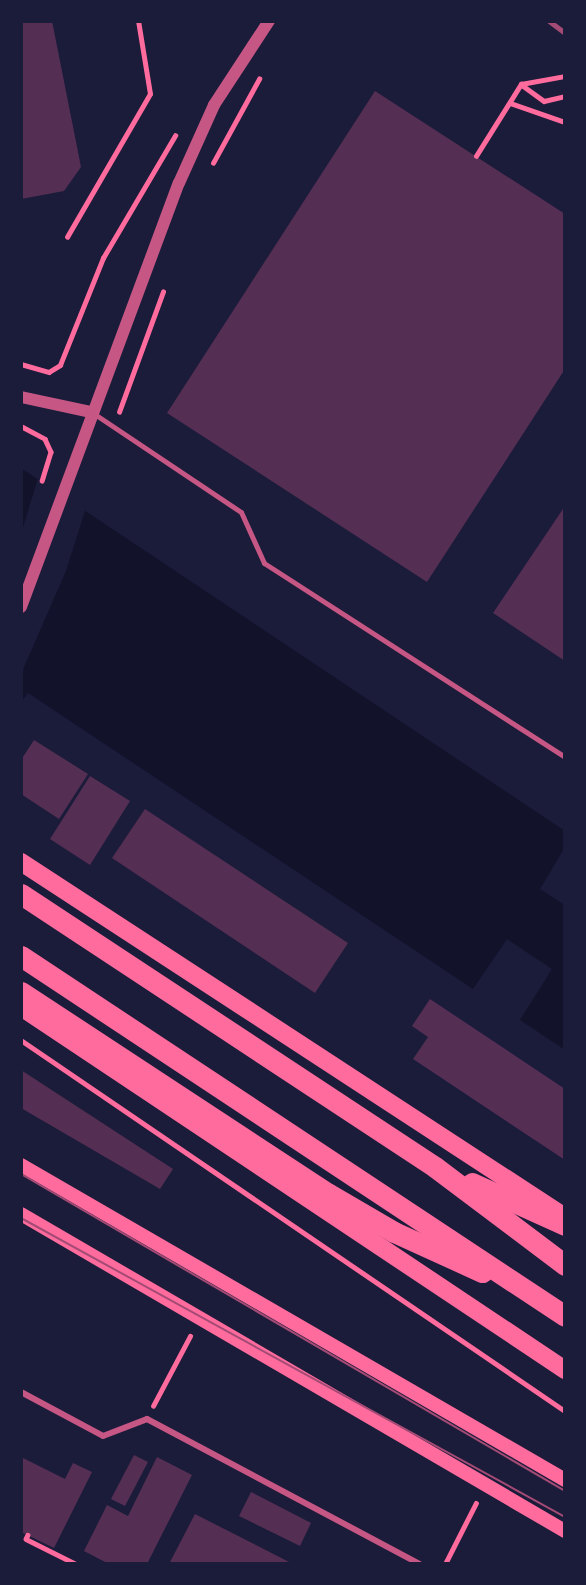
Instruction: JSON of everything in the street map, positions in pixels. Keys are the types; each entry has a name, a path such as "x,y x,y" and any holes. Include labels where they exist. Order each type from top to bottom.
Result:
{"highway":[{"path":"21,894 435,1167 565,1265"},
{"path":"21,956 565,1316"},
{"path":"21,992 271,1157 394,1232 481,1271 565,1296"},
{"path":"435,1167 565,1225"}],"main road":[{"path":"21,862 565,1217"},
{"path":"21,1007 565,1370"},
{"path":"21,1166 565,1480"},
{"path":"21,1214 565,1531"}],"street":[{"path":"21,607 91,412 179,183 214,105 269,21"},
{"path":"21,397 91,412"},
{"path":"21,1392 103,1436 146,1419 420,1564"}],"lane":[{"path":"91,412 241,512 264,563 565,757"}],"path":[{"path":"67,237 150,94 138,21"},
{"path":"207,176 266,67"},
{"path":"476,156 521,84 565,76"},
{"path":"521,84 544,101 565,96"},
{"path":"509,103 565,122"},
{"path":"21,364 48,372 60,365 103,258 180,127"},
{"path":"112,426 128,393 165,284"},
{"path":"21,426 45,439 51,452 42,481"},
{"path":"21,1040 565,1411"},
{"path":"146,1419 192,1333"},
{"path":"445,1564 480,1495"},
{"path":"28,1535 26,1539 76,1564"}],"shaded area":[{"path":"21,468 565,831 565,847 540,889 565,905 565,1050 520,1020 552,969 507,939 473,989 28,693 21,702"}],"pier":[{"path":"38,478 86,508 66,571 21,674 21,534"}],"building":[{"path":"21,21 52,21 81,167 64,191 21,199"},
{"path":"375,91 565,214 565,369 427,582 167,413"},
{"path":"565,506 565,661 493,613"},
{"path":"34,740 88,774 59,819 21,794 21,760"},
{"path":"90,776 130,801 90,865 50,839"},
{"path":"145,809 348,943 315,993 112,858"},
{"path":"430,999 565,1089 565,1160 413,1059 428,1037 412,1026"},
{"path":"21,1070 173,1169 160,1189 21,1108"},
{"path":"134,1455 148,1462 125,1506 111,1499"},
{"path":"21,1457 65,1479 73,1463 92,1472 54,1548 21,1532"},
{"path":"157,1457 192,1475 147,1564 109,1564 84,1551 107,1505 128,1516"},
{"path":"251,1492 311,1523 300,1546 239,1516"},
{"path":"195,1514 293,1564 169,1564"}],"tram line":[{"path":"21,1174 565,1491"},
{"path":"21,1218 565,1517"}],"railway":[{"path":"549,21 565,33"}]}
